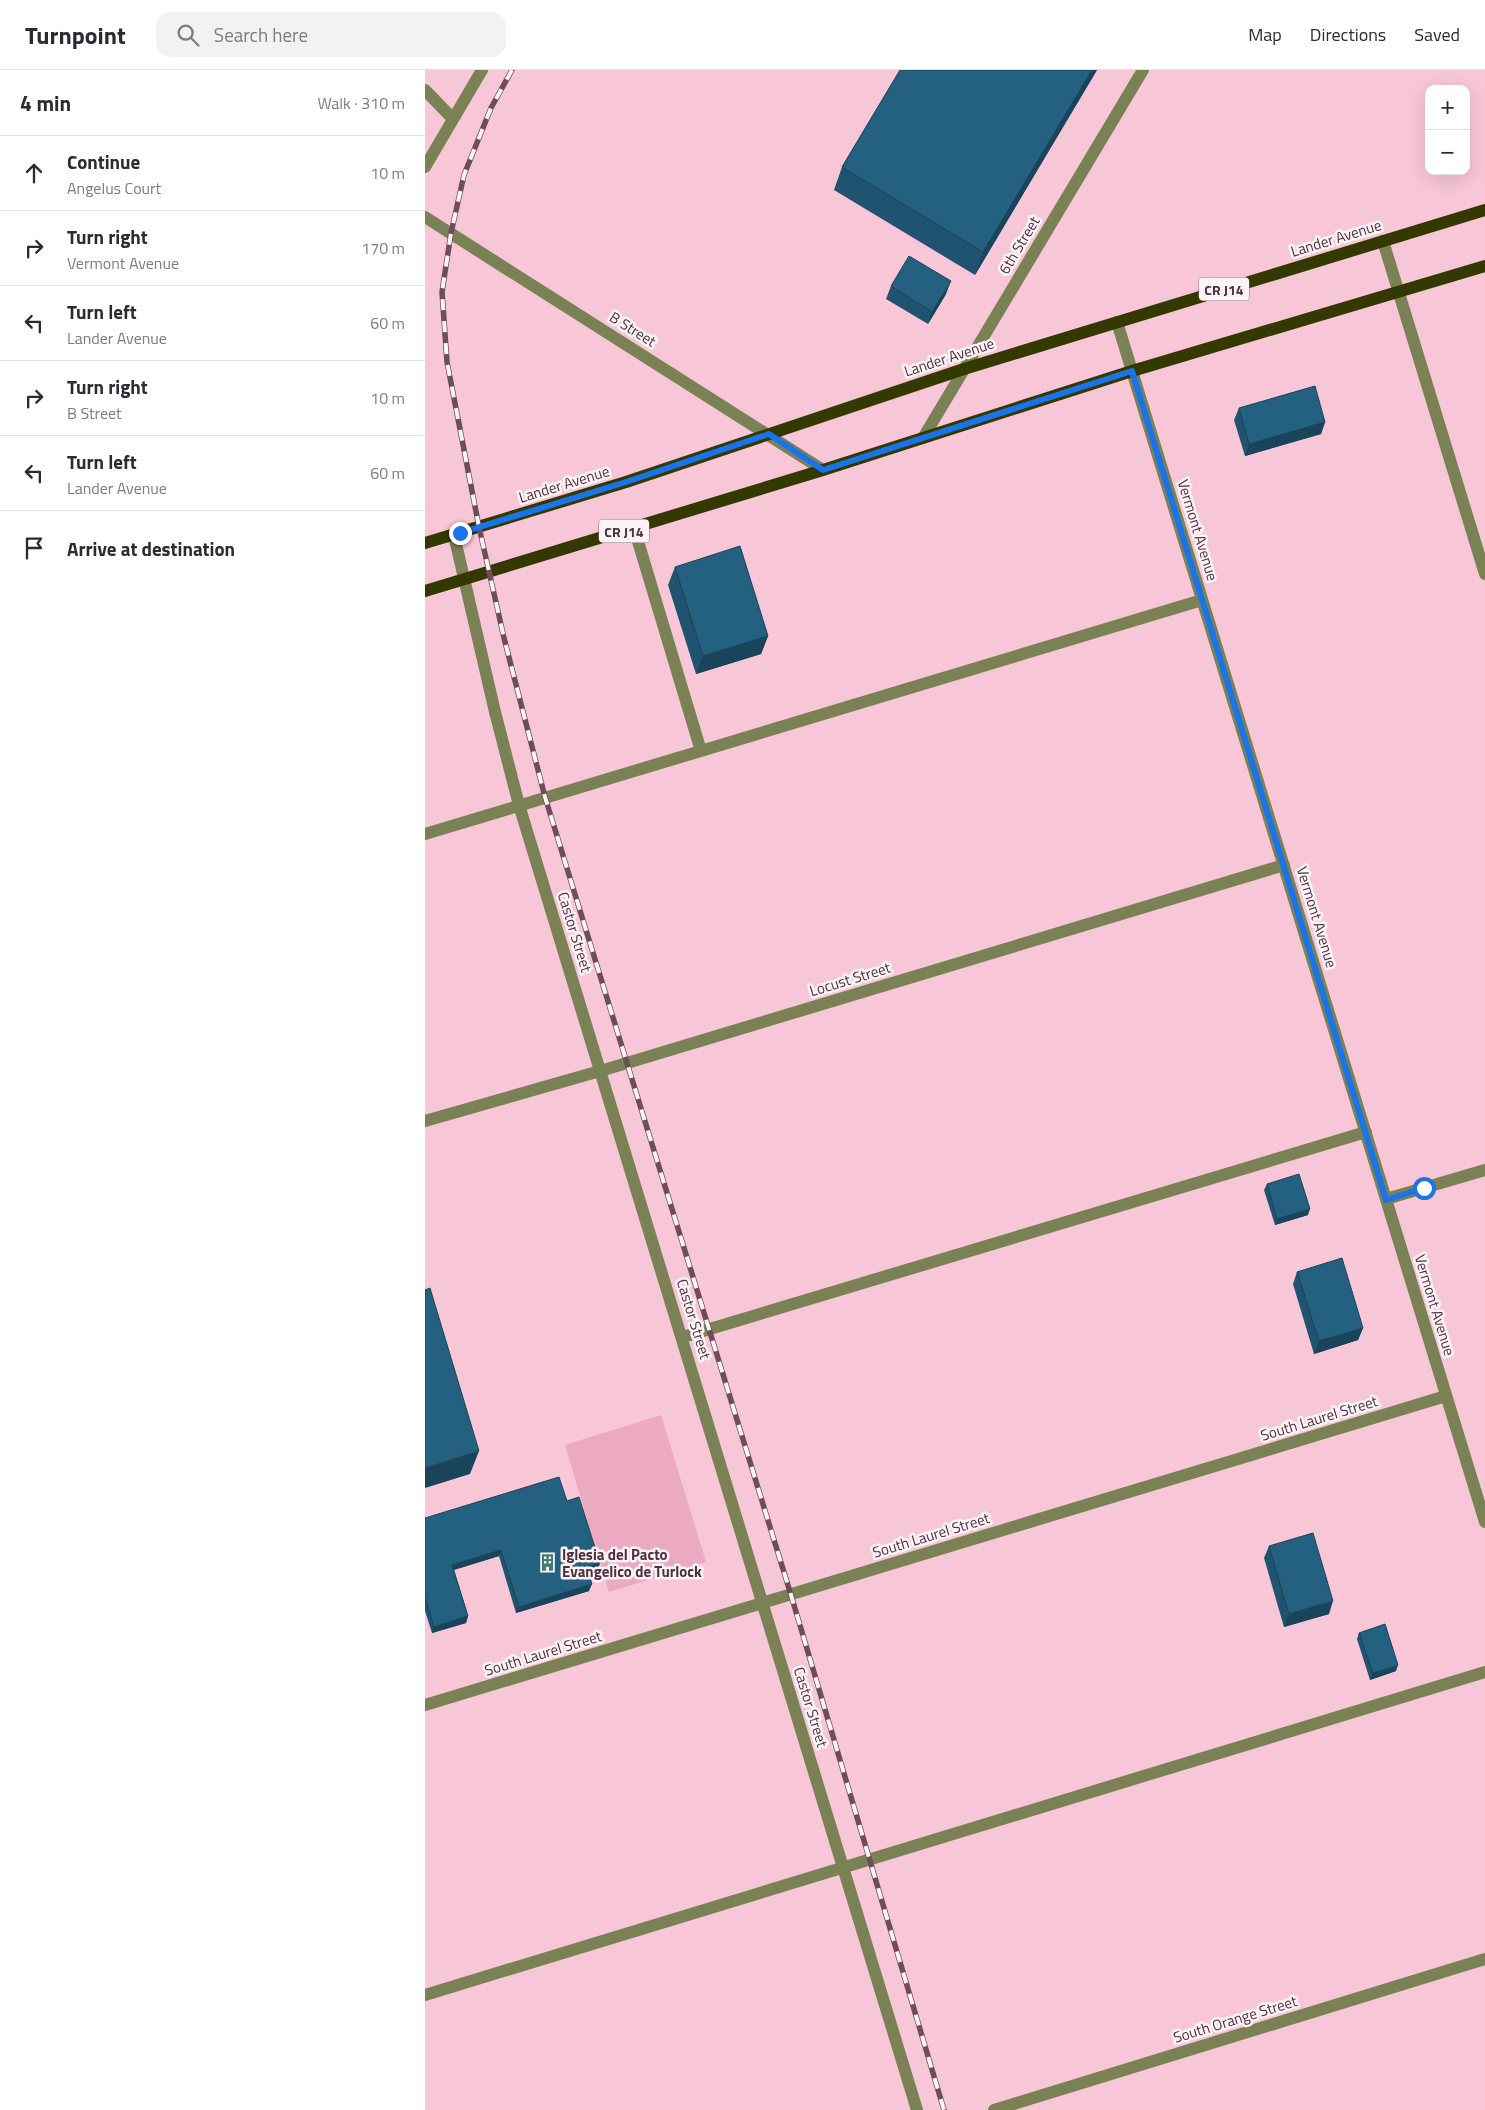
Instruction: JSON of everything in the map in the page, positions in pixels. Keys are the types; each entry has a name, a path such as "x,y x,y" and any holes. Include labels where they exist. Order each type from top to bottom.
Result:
{"main road":[{"name":"Lander Avenue","path":"425,543 626,482 964,369 1485,210"},
{"name":"CR J14","path":"425,591 823,470 1132,371 1485,266"}],"street":[{"path":"425,167 482,70"},
{"name":"6th Street","path":"923,438 1143,70"},
{"path":"425,90 453,120"},
{"name":"B Street","path":"425,217 823,470"},
{"path":"1383,241 1485,574"},
{"name":"Vermont Avenue","path":"1117,322 1485,1522"},
{"path":"634,528 701,751"},
{"name":"Castor Street","path":"454,535 519,805 683,1337 917,2110"},
{"path":"425,834 1202,600"},
{"name":"Locust Street","path":"425,1121 600,1071 1284,865"},
{"path":"683,1337 1366,1132"},
{"path":"1386,1200 1485,1170"},
{"name":"South Laurel Street","path":"425,1705 1446,1396"},
{"path":"425,1995 1485,1672"},
{"name":"South Orange Street","path":"994,2110 1485,1958"}],"shaded area":[{"path":"661,1415 706,1562 609,1592 565,1445"}],"building":[{"path":"900,70 1092,70 983,252 842,167"},
{"path":"909,256 951,281 932,312 891,286"},
{"path":"1315,386 1325,422 1249,444 1239,408"},
{"path":"740,546 768,636 703,656 675,567"},
{"path":"1299,1174 1310,1209 1277,1219 1267,1184"},
{"path":"1342,1258 1363,1328 1319,1341 1297,1272"},
{"path":"430,1288 479,1451 425,1468 425,1290"},
{"name":"Iglesia del Pacto Evangelico de Turlock","path":"559,1477 567,1501 579,1497 600,1563 586,1567 592,1584 519,1607 501,1550 452,1565 468,1616 434,1627 425,1597 425,1518"},
{"path":"1313,1533 1333,1601 1289,1614 1269,1546"},
{"path":"1385,1624 1398,1665 1373,1673 1359,1633"}],"railway":[{"path":"512,70 491,108 464,175 451,233 442,292 447,362 479,527 504,638 545,797 791,1595 944,2110"}],"place":[{"name":"Iglesia del Pacto Evangelico de Turlock","path":"548,1563"}],"route":[{"path":"460,533 626,482 769,434 823,470 1132,371 1386,1200 1424,1188"}]}
